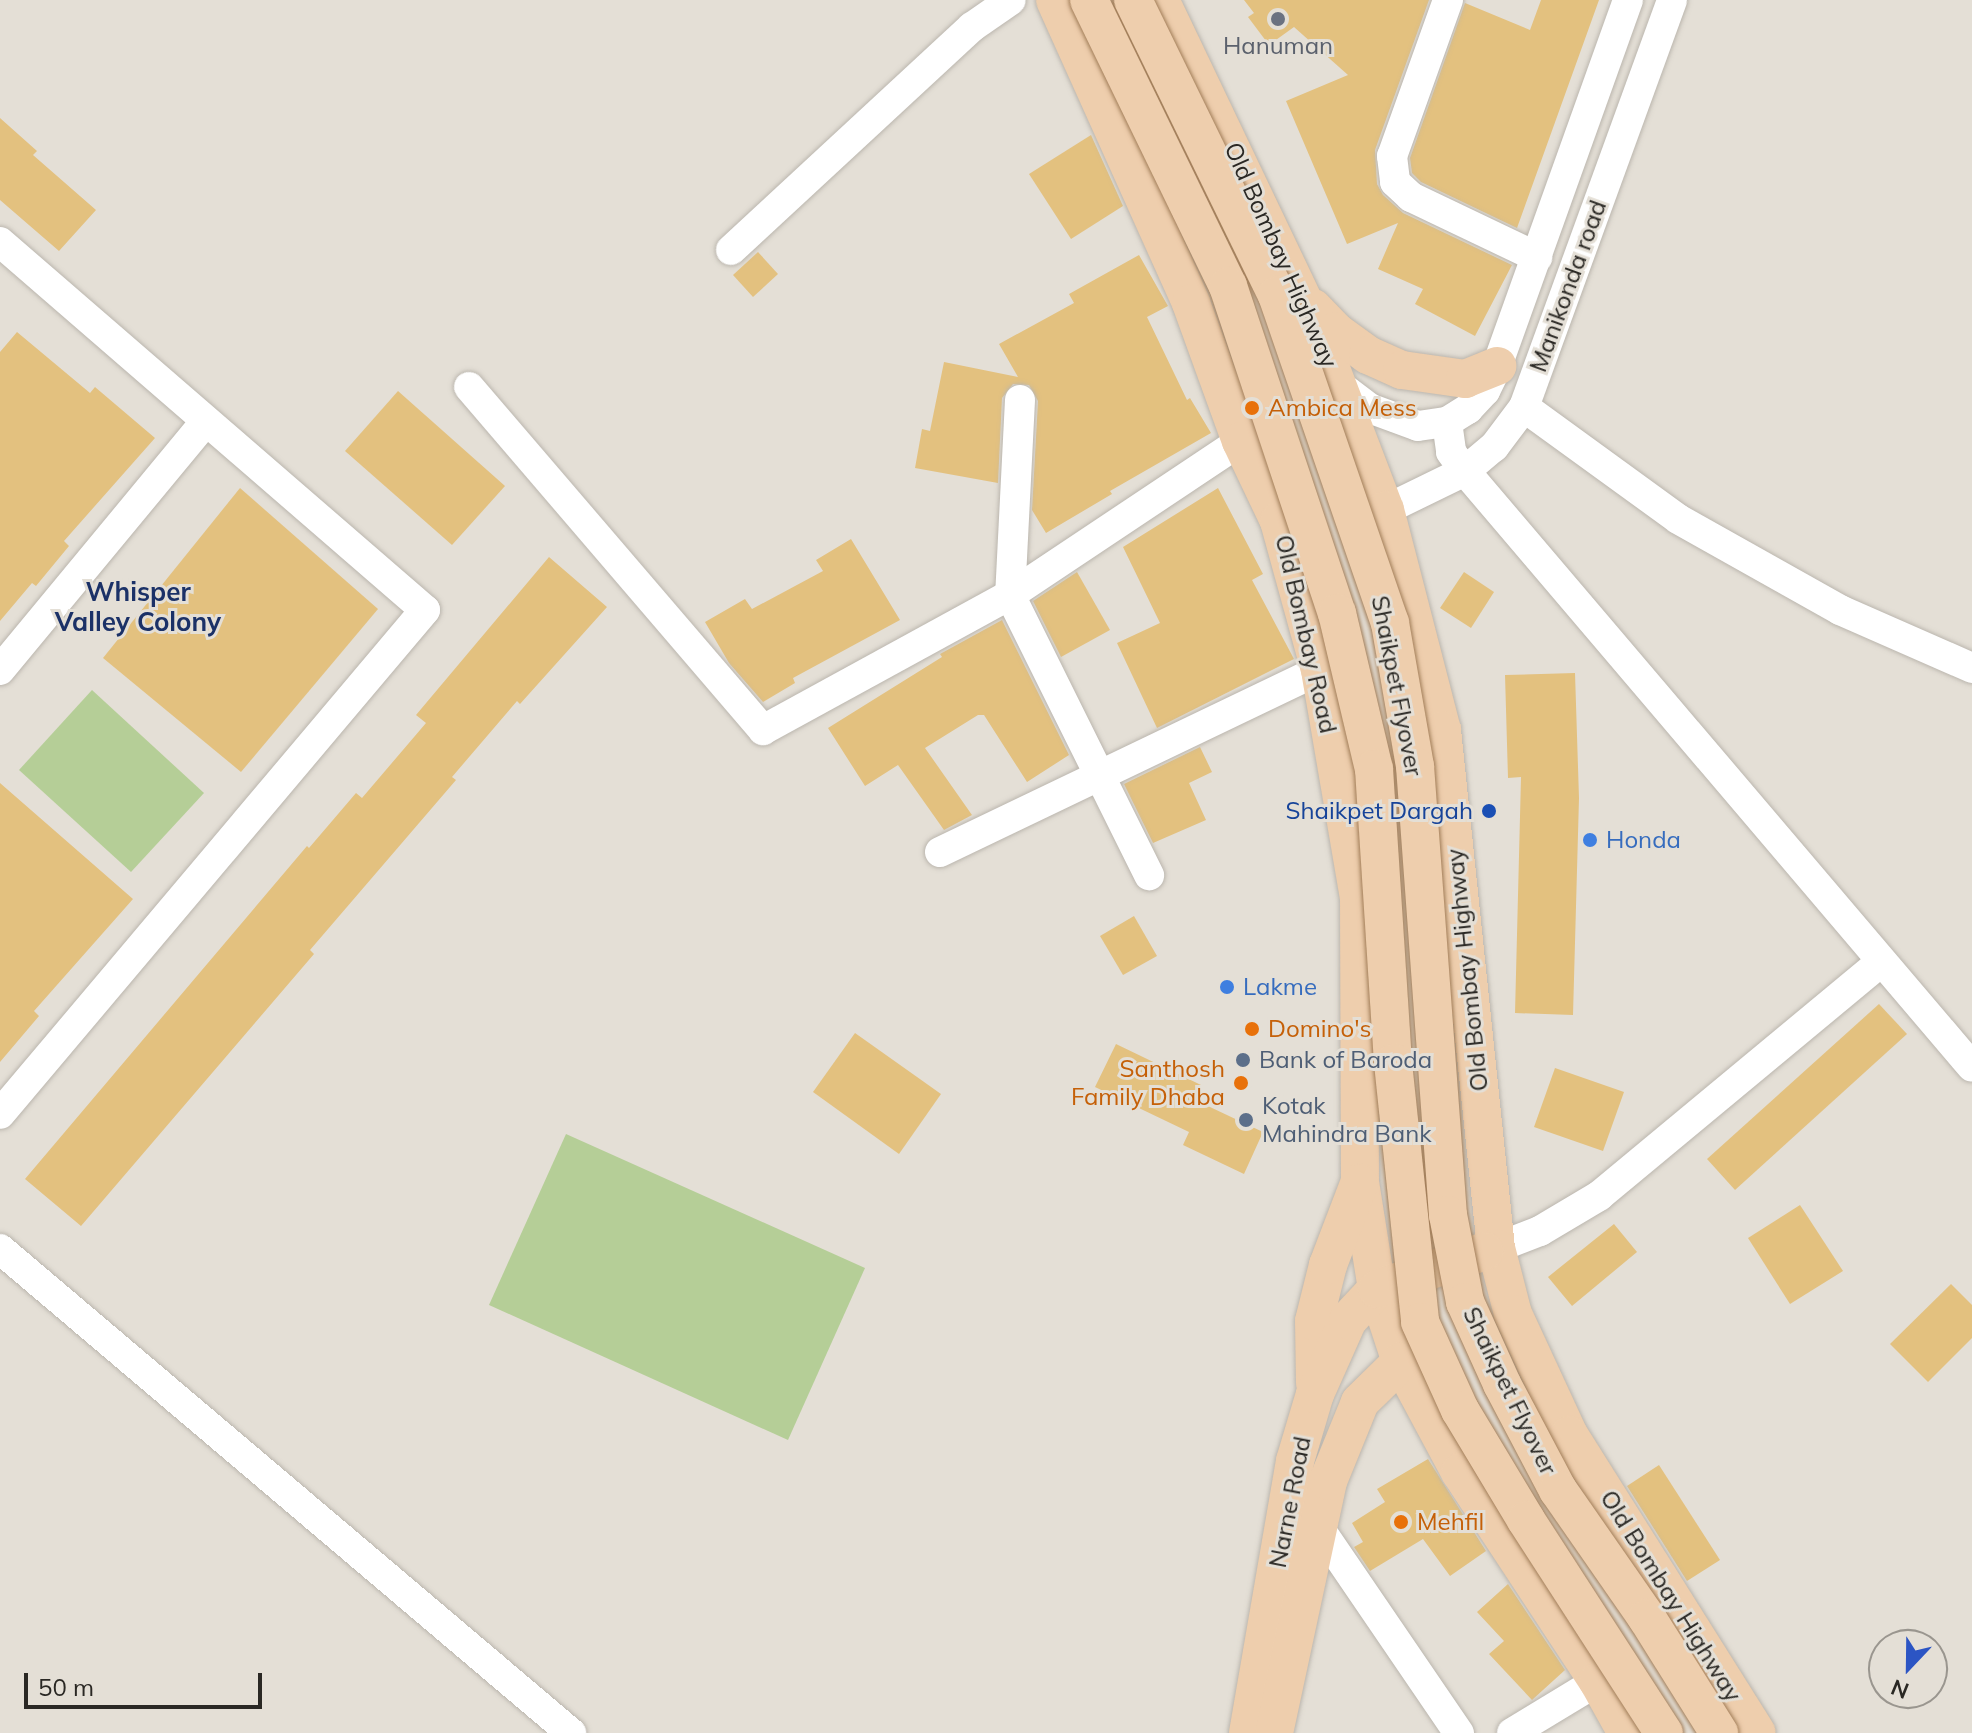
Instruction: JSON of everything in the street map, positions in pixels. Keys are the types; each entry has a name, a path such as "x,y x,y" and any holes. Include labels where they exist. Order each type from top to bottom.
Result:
{"main road":[{"path":"1055,0 1191,303 1241,441"},
{"name":"Shaikpet Flyover","path":"1089,0 1228,286 1337,613 1374,769 1393,1063 1420,1322 1467,1422 1526,1520 1664,1733"},
{"name":"Shaikpet Flyover","path":"1133,0 1277,295 1390,623 1415,766 1448,1215 1465,1302 1502,1384 1558,1490 1647,1618 1719,1733"},
{"name":"Old Bombay Highway","path":"1160,0 1300,294 1339,385 1385,510 1442,730 1496,1248 1513,1314 1569,1435 1757,1733"},
{"path":"1300,294 1335,331 1368,355 1402,370 1465,379 1497,366"},
{"name":"Old Bombay Road","path":"1241,441 1279,521 1320,670 1359,899 1360,1182 1377,1289 1401,1362 1460,1472 1598,1681 1627,1733"},
{"path":"1315,1394 1314,1321 1328,1265 1360,1182"},
{"path":"1377,1289 1496,1248"},
{"name":"Narne Road","path":"1248,1733 1295,1461 1315,1394 1348,1320 1377,1289"},
{"name":"Narne Road","path":"1274,1733 1317,1525 1333,1467 1360,1402 1401,1362"}],"street":[{"path":"731,250 972,27 1011,0"},
{"path":"1448,0 1392,156 1395,182 1411,197 1537,257"},
{"name":"Manikonda road","path":"1447,422 1468,409 1485,391 1497,366 1628,0"},
{"name":"Manikonda road","path":"1385,510 1465,471 1494,447 1524,407 1672,0"},
{"path":"0,1114 425,610 1,244"},
{"path":"1339,385 1369,408 1392,418 1418,426 1447,422 1451,452 1465,471 1880,963 1972,1067"},
{"path":"469,387 763,730 1010,595 1241,441"},
{"path":"1020,400 1010,595 1149,875"},
{"path":"1524,407 1678,519 1840,610 1972,668"},
{"path":"0,670 206,421"},
{"path":"940,852 1320,670"},
{"path":"1496,1248 1540,1231 1599,1196 1880,963"},
{"path":"0,1249 571,1733"},
{"path":"1317,1525 1459,1733"},
{"path":"1512,1733 1598,1681"}],"green space":[{"path":"92,690 204,793 131,872 19,770"},
{"path":"566,1134 865,1268 788,1440 489,1305"}],"building":[{"path":"1244,0 1429,0 1375,150 1377,184 1383,195 1403,213 1512,265 1475,336 1415,304 1423,289 1378,269 1398,223 1347,244 1286,101 1348,75 1294,27 1269,45 1248,17 1254,13"},
{"path":"1541,0 1599,0 1517,228 1421,182 1412,173 1410,158 1465,3 1530,30"},
{"path":"0,118 37,151 33,155 96,210 59,251 0,200"},
{"path":"1091,135 1123,206 1071,239 1029,174"},
{"path":"758,252 778,274 753,297 733,275"},
{"path":"1139,255 1168,306 1147,317 1187,400 1190,398 1211,433 1110,491 1112,494 1046,533 1032,510 1038,401 1029,385 1013,384 1002,398 998,483 915,468 922,429 930,431 944,362 1018,377 999,344 1074,303 1069,294"},
{"path":"17,332 90,393 95,387 155,438 64,541 69,546 36,586 32,583 0,621 0,352"},
{"path":"398,391 505,486 452,545 345,451"},
{"path":"240,488 378,609 241,772 103,658"},
{"path":"1218,488 1263,574 1252,580 1294,659 1157,728 1117,643 1160,623 1123,547"},
{"path":"851,539 900,620 793,678 795,683 763,702 729,663 705,622 745,599 752,609 823,571 816,560"},
{"path":"549,557 607,607 520,704 517,701 452,777 456,780 310,950 314,954 81,1226 25,1179 307,846 309,848 356,793 362,798 426,723 416,715"},
{"path":"1077,572 1110,630 1061,657 1033,601"},
{"path":"1464,572 1494,592 1471,628 1440,608"},
{"path":"1002,620 1069,755 1027,782 984,715 978,715 925,748 972,815 944,830 898,765 865,786 828,728 942,657 940,654"},
{"path":"1575,673 1579,798 1573,1015 1515,1013 1521,777 1508,778 1505,675"},
{"path":"1200,747 1212,772 1189,783 1206,820 1153,843 1124,784"},
{"path":"0,783 133,899 34,1011 39,1016 0,1062"},
{"path":"1134,916 1157,956 1123,975 1100,936"},
{"path":"1879,1004 1907,1034 1735,1190 1707,1159"},
{"path":"855,1033 941,1094 899,1154 813,1092"},
{"path":"1116,1044 1201,1085 1193,1099 1263,1132 1244,1174 1183,1145 1189,1132 1095,1087"},
{"path":"1555,1068 1624,1092 1603,1151 1534,1127"},
{"path":"1800,1205 1843,1271 1790,1304 1748,1238"},
{"path":"1614,1224 1637,1252 1572,1306 1548,1277"},
{"path":"1951,1284 1972,1305 1972,1338 1928,1382 1890,1344"},
{"path":"1428,1459 1486,1551 1450,1576 1423,1539 1370,1571 1354,1547 1363,1542 1352,1523 1385,1502 1377,1489"},
{"path":"1659,1465 1720,1560 1687,1581 1627,1486"},
{"path":"1508,1584 1565,1670 1532,1700 1489,1654 1504,1641 1477,1612"}],"place":[{"name":"Hanuman","path":"1278,19"},
{"name":"Ambica Mess","path":"1252,408"},
{"name":"Shaikpet Dargah","path":"1489,811"},
{"name":"Honda","path":"1590,840"},
{"name":"Lakme","path":"1227,987"},
{"name":"Domino's","path":"1252,1029"},
{"name":"Bank of Baroda","path":"1243,1060"},
{"name":"Santhosh Family Dhaba","path":"1241,1083"},
{"name":"Kotak Mahindra Bank","path":"1246,1120"},
{"name":"Mehfil","path":"1401,1522"}],"district":[{"name":"Whisper Valley Colony","path":"138,607"}]}
